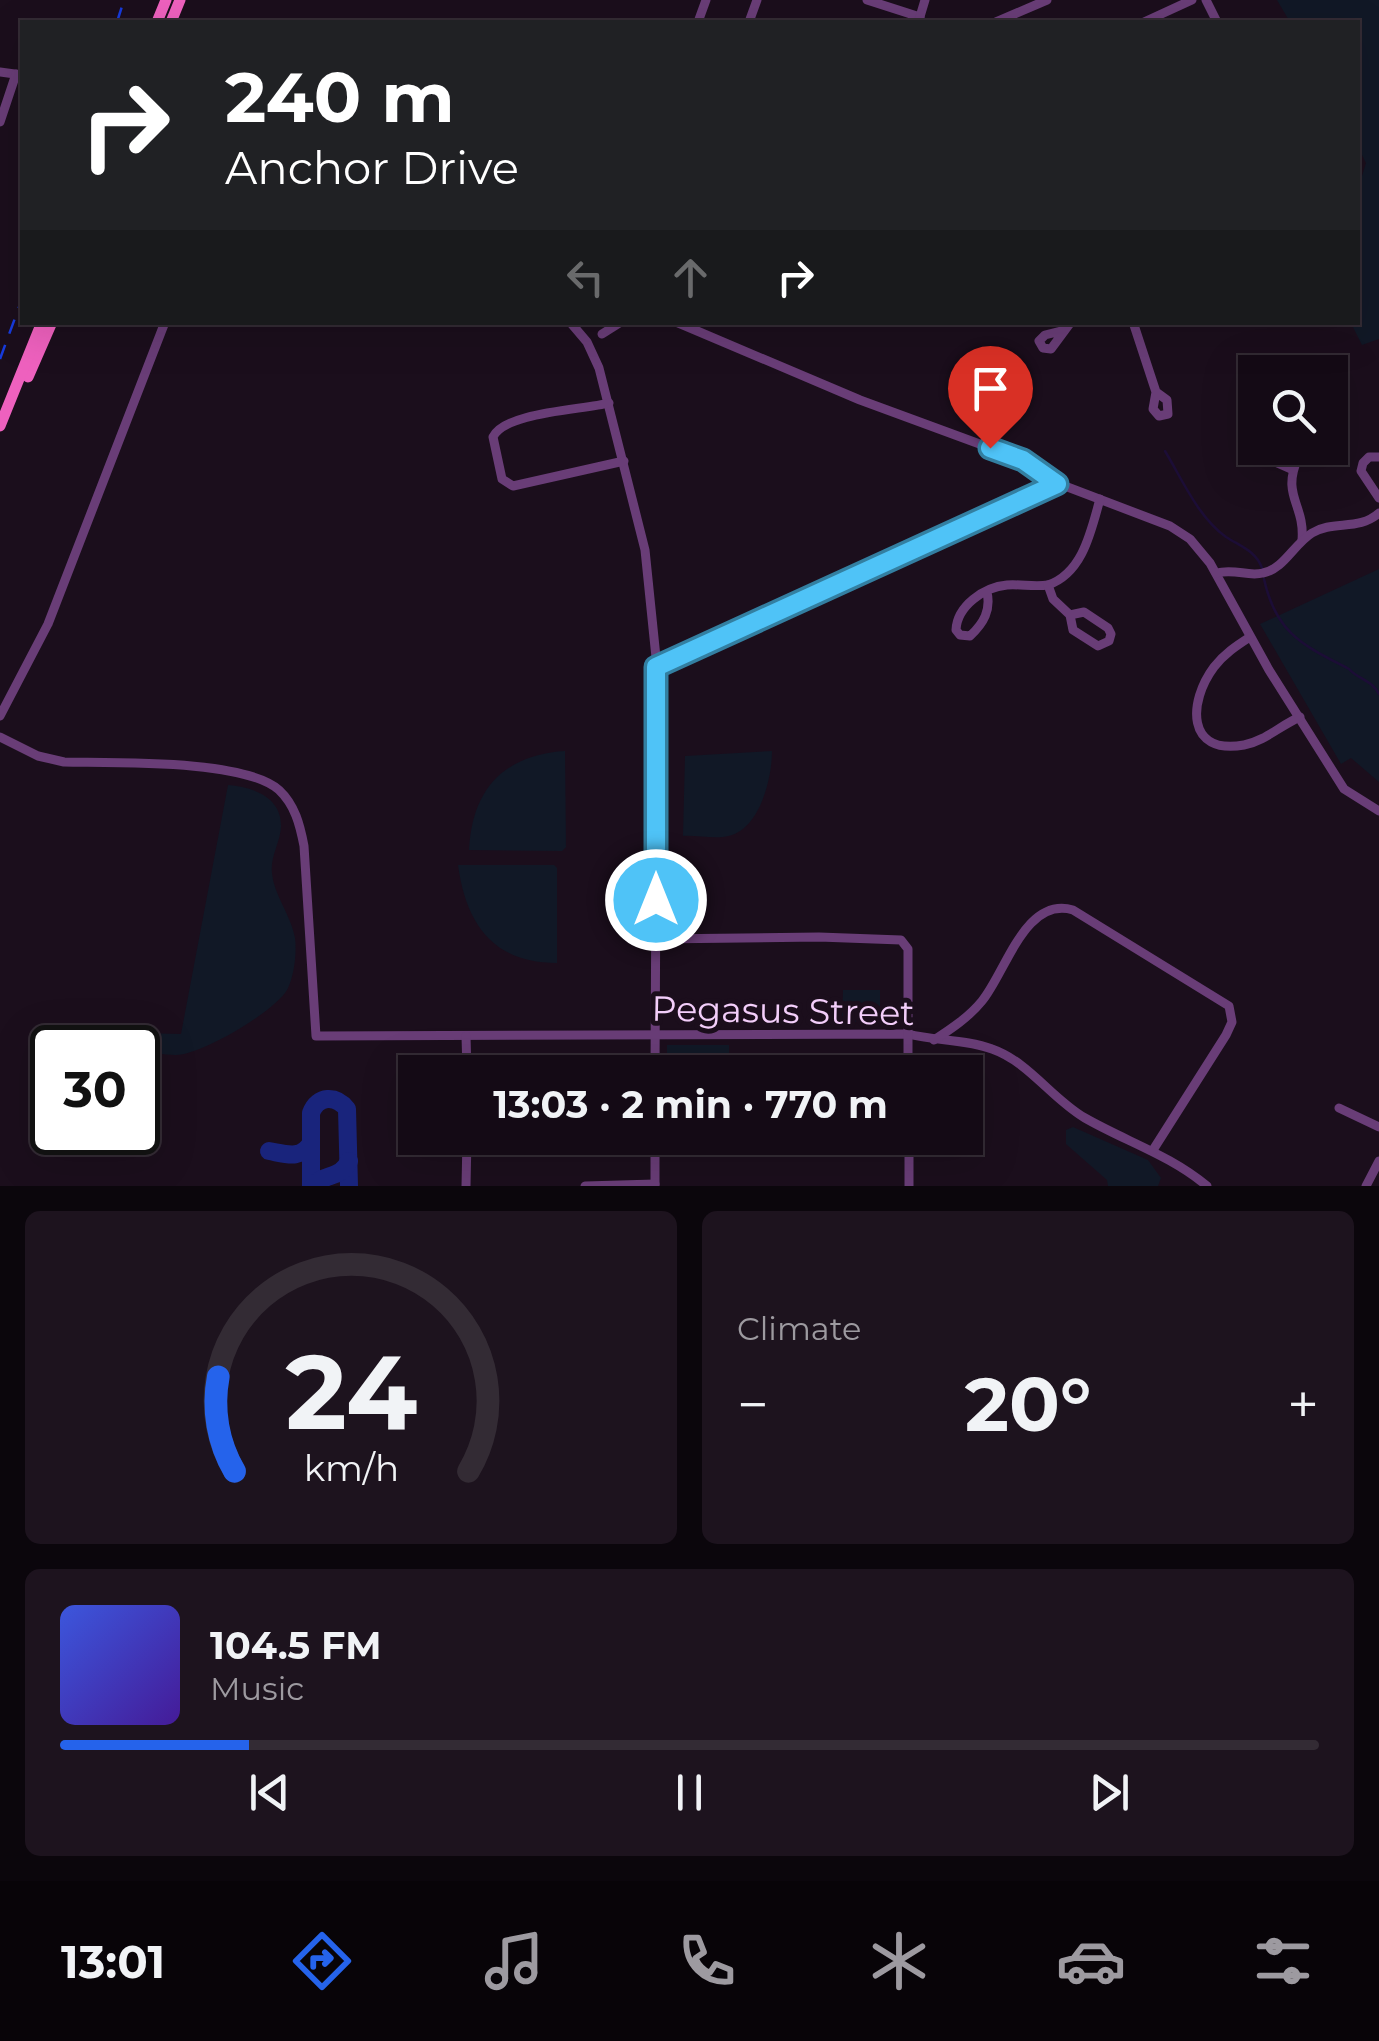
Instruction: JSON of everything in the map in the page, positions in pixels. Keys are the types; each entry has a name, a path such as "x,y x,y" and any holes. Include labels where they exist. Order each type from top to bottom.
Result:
{"main road":[{"path":"8,410 41,325"},
{"path":"0,426 51,325"}],"street":[{"path":"867,0 919,20 924,0"},
{"path":"1001,20 1047,0"},
{"path":"1148,20 1192,0"},
{"path":"0,72 19,74 0,122"},
{"path":"0,716 48,624 163,325"},
{"path":"572,325 599,368 644,550 656,667 655,1055"},
{"path":"578,325 580,335"},
{"path":"602,334 616,325"},
{"path":"683,325 860,400 1023,460 1057,484 1170,526 1190,539 1216,573 1250,637 1344,789 1379,811"},
{"path":"1061,331 1068,325"},
{"path":"1134,325 1156,392"},
{"path":"610,404 502,425 493,437 502,479 506,485 514,486 624,461"},
{"path":"1379,457 1368,457 1362,471 1379,498"},
{"path":"1282,465 1293,470"},
{"path":"1295,465 1290,481 1302,522 1302,541"},
{"path":"656,667 1057,484"},
{"path":"987,592 989,610 970,636 960,635 956,621 973,598 987,592 1005,585 1048,586 1064,577 1074,566 1091,530 1100,499"},
{"path":"1216,573 1238,570 1260,574 1272,570 1302,541 1326,527 1364,522 1379,513"},
{"path":"1048,586 1054,599 1070,615 1072,630 1098,646 1109,641 1108,628 1084,612 1070,615"},
{"path":"1250,637 1228,652 1206,680 1195,720 1200,732 1215,743 1238,746 1268,736 1300,716"},
{"name":"Pegasus Street","path":"0,737 38,756 56,760 223,770 250,775 281,792 298,820 304,846 316,1036 908,1034 990,1048 1005,1055 1084,1117 1153,1150 1207,1186"},
{"path":"933,1040 981,1002 1036,917 1058,907 1073,910 1229,1006 1232,1022 1226,1035 1153,1150"},
{"path":"656,940 896,938 908,949 908,1055"},
{"path":"466,1036 467,1055"},
{"path":"1339,1108 1379,1127"},
{"path":"466,1186 467,1155"},
{"path":"585,1186 655,1185 655,1155"},
{"path":"909,1155 910,1186"},
{"path":"1366,1186 1379,1161"}],"shaded area":[{"path":"1277,0 1379,0 1379,339 1362,345 1352,325 1360,325 1360,182 1366,163 1360,151 1360,20 1289,20"},
{"path":"1379,569 1379,782 1351,758 1341,764 1260,624"},
{"path":"565,751 566,847 562,851 469,850 477,809 495,779 525,760"},
{"path":"772,751 763,799 742,830 721,837 683,836 685,756"},
{"path":"228,785 247,788 271,801 280,817 272,873 296,944 293,972 280,999 253,1020 202,1048 176,1055 160,1053 160,1034 181,1034"},
{"path":"458,865 554,865 557,963 516,956 486,936 468,905"},
{"path":"843,990 880,990 880,1022 842,1022"},
{"path":"667,1045 729,1045 729,1055 667,1055"},
{"path":"1073,1127 1148,1160 1161,1178 1158,1186 1108,1186 1107,1180 1066,1144 1066,1130"}],"waterway":[{"path":"1165,451 1207,519 1252,553 1262,568"},
{"path":"1264,579 1276,613 1294,636 1349,669 1379,694"}],"taxiway":[{"path":"311,1186 311,1113 318,1103 328,1099 347,1109 349,1186"},
{"path":"269,1151 298,1154 311,1143"},
{"path":"313,1186 342,1171 349,1161"}],"railway":[{"path":"118,20 124,0"},
{"path":"0,359 20,304"}],"route":[{"path":"656,900 656,667 1057,484 1023,460 990,448"}]}
